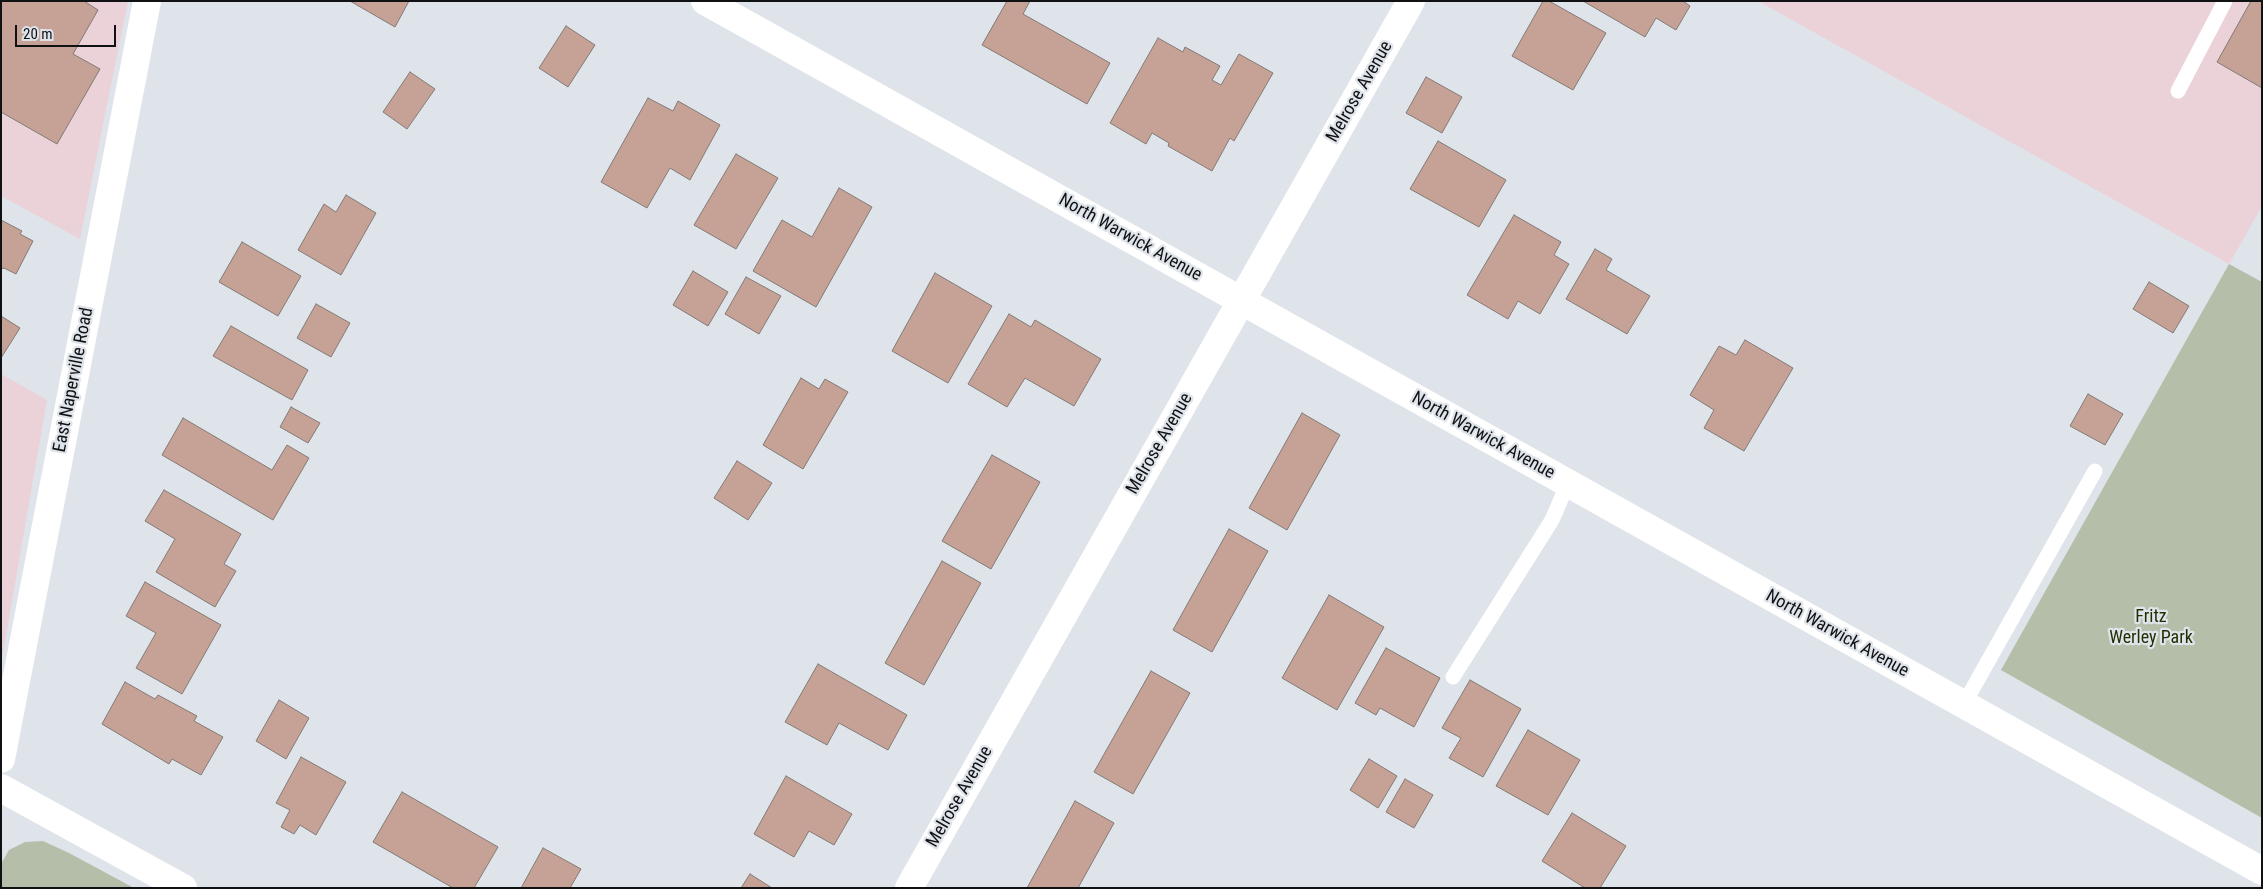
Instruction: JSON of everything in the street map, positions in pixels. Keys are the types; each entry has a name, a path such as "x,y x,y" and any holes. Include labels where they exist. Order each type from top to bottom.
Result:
{"street":[{"name":"East Naperville Road","path":"1,760 147,1"},
{"name":"North Warwick Avenue","path":"705,1 2262,871"},
{"name":"Melrose Avenue","path":"909,888 1411,1"},
{"path":"1,788 183,888"}],"lane":[{"path":"2178,91 2225,1"},
{"path":"1964,704 2095,471"},
{"path":"1453,678 1552,520 1568,483"}],"shaded area":[{"path":"1,1 128,1 80,239 1,196"},
{"path":"1758,1 2262,1 2262,206 2229,264"},
{"path":"1,374 47,400 1,664"}],"green space":[{"name":"Fritz Werley Park","path":"2229,264 2262,282 2262,818 2001,670"},
{"path":"43,841 134,888 1,888 1,864 9,850 25,842"}],"building":[{"path":"1,1 84,1 98,10 73,54 100,69 57,144 1,112"},
{"path":"350,1 409,1 395,27"},
{"path":"1007,1 1030,1 1023,14 1110,63 1087,104 982,45"},
{"path":"1543,1 1549,1 1606,33 1573,90 1512,56"},
{"path":"1583,1 1683,1 1690,6 1676,30 1656,18 1645,37"},
{"path":"2251,1 2262,1 2262,88 2217,62"},
{"path":"566,26 595,45 568,87 539,68"},
{"path":"1158,38 1183,52 1185,47 1220,66 1212,80 1221,85 1239,54 1273,73 1234,141 1230,138 1212,171 1168,146 1169,143 1152,133 1146,144 1110,123"},
{"path":"410,72 435,89 407,129 383,112"},
{"path":"1426,77 1462,97 1442,133 1406,113"},
{"path":"648,98 673,111 678,101 720,125 690,180 670,168 647,208 601,182"},
{"path":"1438,141 1506,180 1479,227 1410,189"},
{"path":"736,154 778,178 736,249 694,225"},
{"path":"839,188 872,207 816,307 753,271 782,220 812,237"},
{"path":"346,195 376,213 341,275 298,250 324,204 336,212"},
{"path":"1514,215 1561,242 1554,255 1569,264 1540,314 1518,301 1508,319 1467,295"},
{"path":"1,220 22,231 20,234 33,241 16,274 4,268 1,269"},
{"path":"242,242 301,276 278,316 219,282"},
{"path":"1595,249 1612,259 1606,270 1650,296 1627,334 1566,299"},
{"path":"693,271 728,292 708,326 673,305"},
{"path":"935,273 992,306 948,383 892,351"},
{"path":"746,277 781,296 759,334 725,314"},
{"path":"2149,282 2189,306 2173,333 2133,309"},
{"path":"316,304 350,323 331,357 297,338"},
{"path":"1009,314 1031,327 1035,320 1101,359 1074,406 1025,378 1007,407 968,384"},
{"path":"1,316 20,328 1,358"},
{"path":"231,326 308,370 292,400 213,356"},
{"path":"1745,340 1793,368 1744,451 1704,428 1714,410 1690,395 1719,346 1736,355"},
{"path":"801,378 819,389 825,379 848,392 803,469 763,445"},
{"path":"2088,394 2123,414 2105,445 2070,426"},
{"path":"291,407 320,423 308,443 280,427"},
{"path":"1302,413 1340,435 1287,530 1249,508"},
{"path":"183,418 272,470 287,445 309,458 273,520 162,455"},
{"path":"992,455 1040,482 991,569 942,541"},
{"path":"737,461 772,483 748,520 714,498"},
{"path":"164,490 241,534 224,564 236,571 215,607 156,572 175,539 145,521"},
{"path":"1229,529 1268,551 1212,652 1173,630"},
{"path":"942,561 981,583 924,685 885,663"},
{"path":"145,582 221,625 182,694 136,668 156,633 126,616"},
{"path":"1329,595 1384,627 1337,710 1282,678"},
{"path":"1386,648 1440,678 1414,727 1380,708 1376,715 1355,703"},
{"path":"818,664 907,715 888,750 839,723 827,745 785,722"},
{"path":"1151,671 1190,693 1133,794 1094,772"},
{"path":"1470,680 1521,709 1483,777 1449,758 1461,738 1442,728"},
{"path":"125,682 155,699 158,695 197,716 194,721 223,737 201,775 172,759 169,764 102,724"},
{"path":"279,700 309,718 286,759 256,741"},
{"path":"1528,730 1580,760 1548,815 1496,786"},
{"path":"301,757 346,782 316,835 300,825 294,834 281,827 290,810 276,803"},
{"path":"1369,759 1397,776 1378,808 1350,790"},
{"path":"786,776 852,814 834,845 809,831 794,857 754,834"},
{"path":"1405,779 1433,795 1414,828 1386,812"},
{"path":"402,792 498,847 474,888 453,888 373,842"},
{"path":"1075,801 1114,823 1078,888 1027,888"},
{"path":"1572,813 1626,846 1600,888 1585,888 1542,861"},
{"path":"543,848 581,869 570,888 521,888"},
{"path":"750,874 772,888 741,888"}]}
